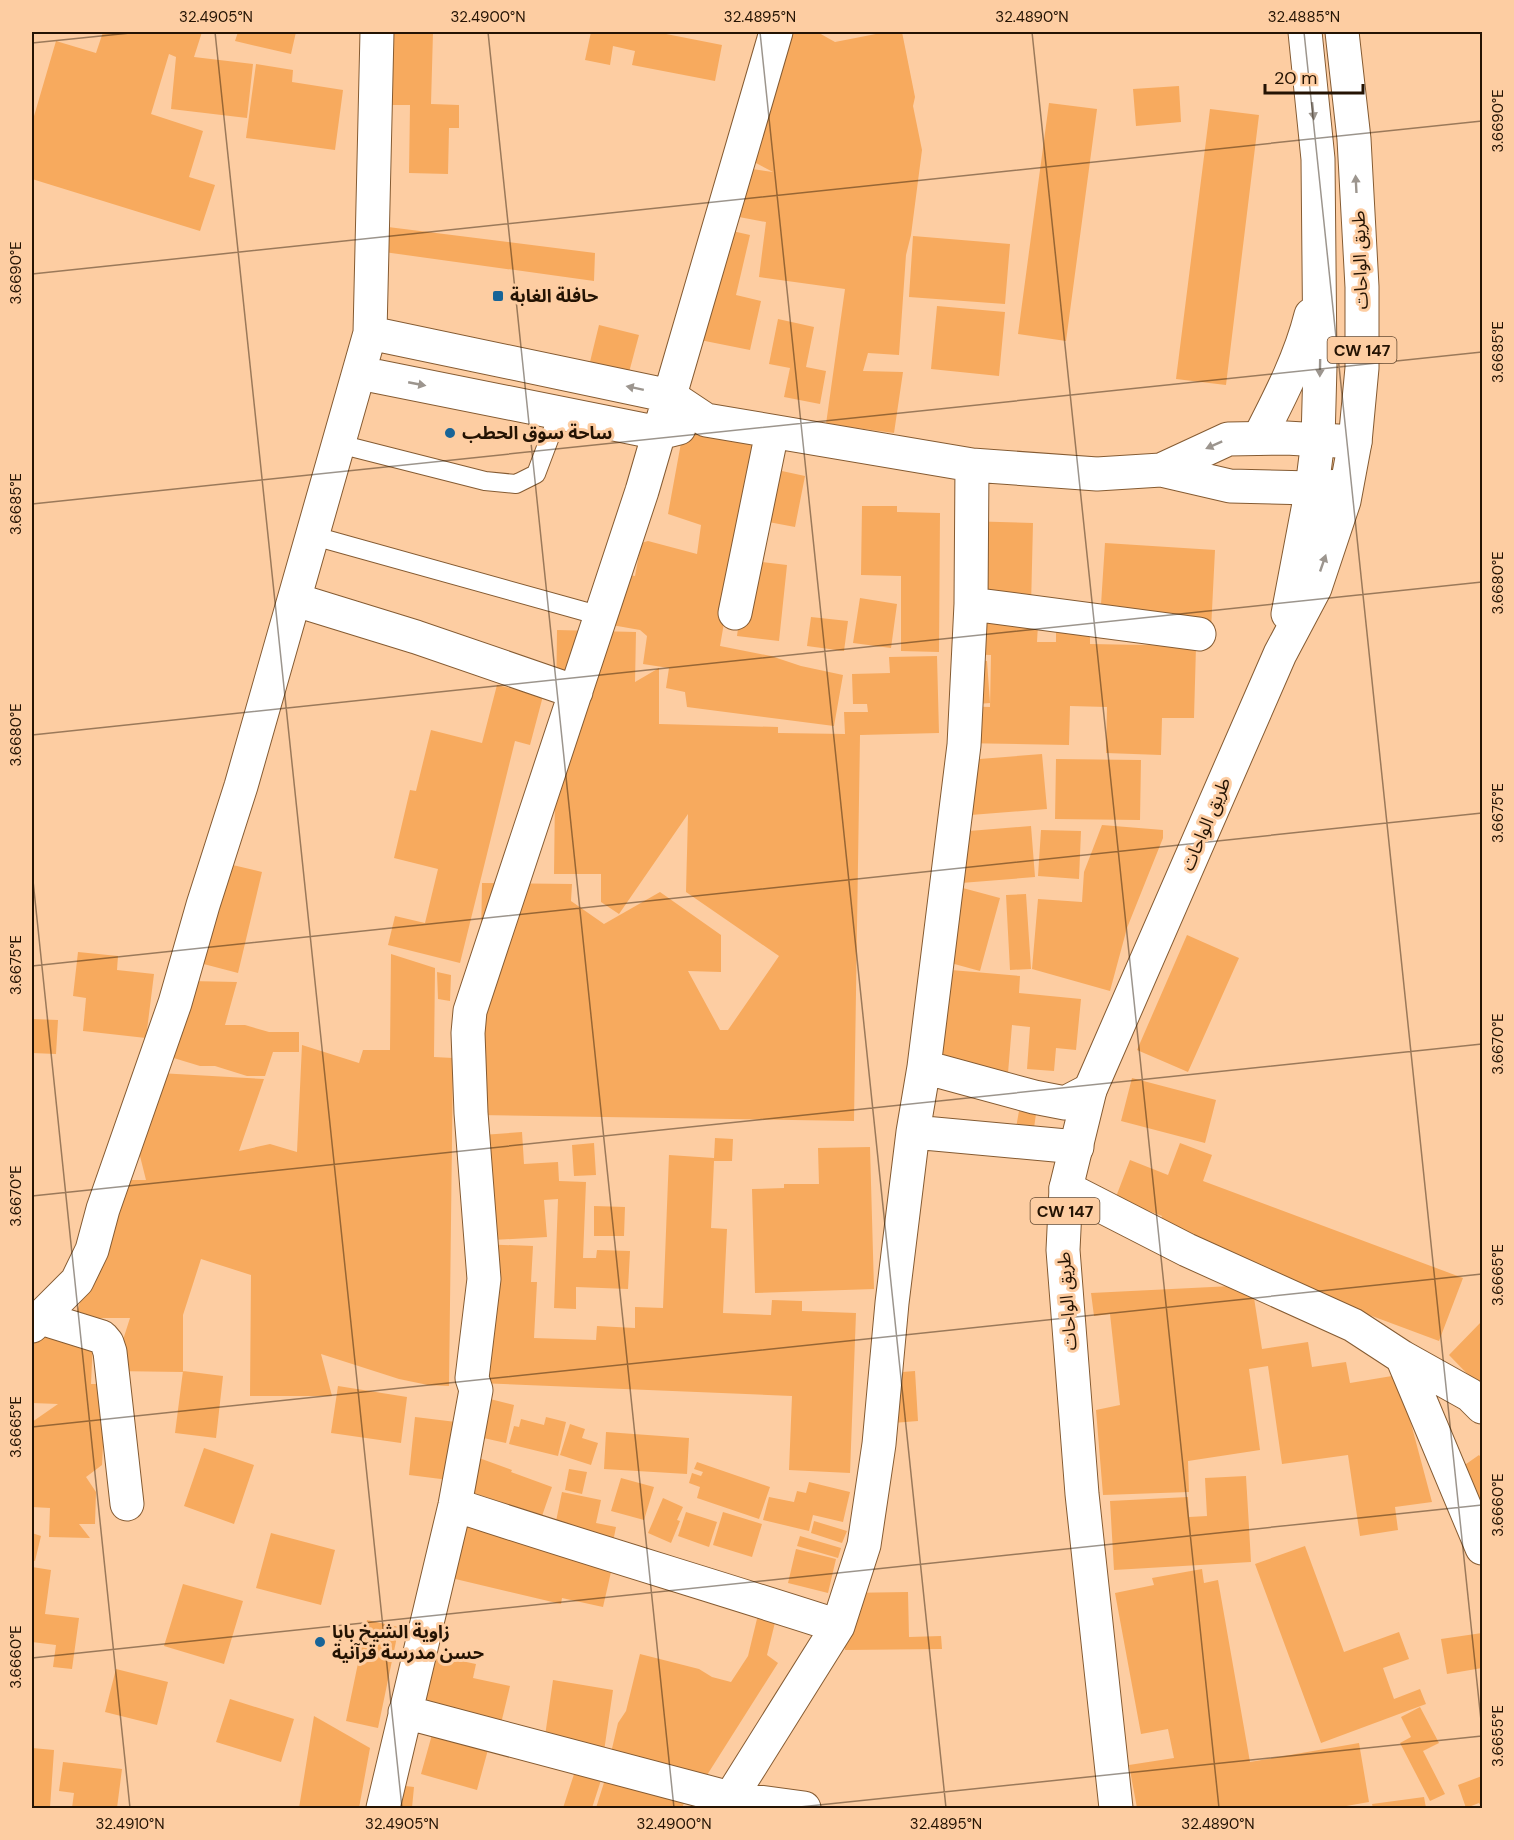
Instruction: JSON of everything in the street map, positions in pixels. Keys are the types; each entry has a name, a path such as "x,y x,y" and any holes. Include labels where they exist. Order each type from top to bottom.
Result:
{"street":[{"path":"36,1322 77,1281 92,1250 103,1209 175,1003 296,600 360,373 370,333 377,32"},
{"path":"382,1809 455,1505 476,1390 472,1378 484,1279 471,1113 468,1033 470,1011 642,491 777,32"},
{"name":"طريق الواحات","path":"1280,654 1312,488 1317,440 1320,366 1318,159 1305,32"},
{"name":"طريق الواحات","path":"1116,1809 1082,1494 1062,1250 1066,1188 1090,1090 1280,654 1315,588 1344,501 1355,442 1362,368 1362,287 1354,139 1342,32"},
{"path":"1259,438 1289,380 1306,335 1320,278"},
{"path":"370,333 669,396 706,420 972,465 1097,474 1161,470 1230,486 1312,488 1346,486"},
{"path":"360,373 659,433 706,420"},
{"path":"735,614 772,432"},
{"path":"1161,470 1228,439 1355,442"},
{"path":"727,1803 838,1626 864,1545 879,1444 892,1303 913,1132 924,1067 964,745 971,604 972,465"},
{"path":"296,600 416,637 576,692"},
{"path":"971,604 1199,634"},
{"path":"924,1067 1034,1097 1065,1103 1090,1090"},
{"path":"913,1132 1077,1147"},
{"path":"1066,1188 1187,1250 1353,1325 1402,1357 1470,1395 1482,1407"},
{"path":"36,1322 102,1337 107,1343 110,1352 127,1504"},
{"path":"1402,1357 1482,1548"},
{"path":"455,1505 838,1626"},
{"path":"405,1712 727,1803 804,1809"}],"lane":[{"path":"339,444 485,481 516,484 536,474 559,413"},
{"path":"314,536 601,616"}],"building":[{"path":"103,32 202,32 194,57 253,64 247,118 171,109 176,57 169,54 151,114 203,131 189,177 215,185 200,231 32,179 32,123 56,41 96,53"},
{"path":"238,32 296,32 291,54 235,41"},
{"path":"371,32 433,32 431,104 459,105 459,128 449,128 448,174 409,173 410,105 370,105"},
{"path":"591,32 656,32 722,45 715,81 632,65 635,51 613,46 610,65 585,60"},
{"path":"762,32 819,33 835,42 886,32 902,32 915,97 913,106 922,150 911,235 906,255 899,355 868,353 863,371 903,372 894,433 826,424 845,289 759,277 766,222 718,213 725,165 773,172 735,152"},
{"path":"256,64 293,70 292,82 343,90 335,150 246,138"},
{"path":"1179,86 1181,122 1136,126 1133,89"},
{"path":"1049,103 1097,109 1066,341 1018,334"},
{"path":"1210,109 1259,115 1226,385 1176,379"},
{"path":"388,227 595,253 594,281 384,252"},
{"path":"719,228 750,235 736,295 761,301 750,350 695,339"},
{"path":"913,236 1010,244 1005,304 909,297"},
{"path":"937,306 1005,312 999,376 931,369"},
{"path":"778,319 814,327 806,367 826,371 820,404 784,397 790,368 769,364"},
{"path":"599,325 639,335 628,376 589,366"},
{"path":"683,432 755,445 720,646 771,656 801,666 843,675 834,726 687,707 685,692 666,688 669,668 643,664 647,636 640,630 606,624 616,573 635,576 641,543 648,541 697,554 701,525 668,514"},
{"path":"768,468 805,476 795,527 758,520"},
{"path":"862,506 897,506 897,512 940,513 939,652 901,651 901,576 861,575"},
{"path":"964,521 1033,523 1031,607 961,605"},
{"path":"1105,543 1215,550 1211,630 1100,620"},
{"path":"747,560 787,565 779,641 737,636"},
{"path":"860,598 897,604 891,648 853,643"},
{"path":"811,617 848,621 844,651 807,646"},
{"path":"961,622 1038,625 1037,642 1056,642 1056,629 1090,629 1090,644 1196,646 1194,718 1162,718 1161,755 1106,753 1107,707 1070,706 1069,745 959,743 959,706 990,707 991,655 960,654"},
{"path":"557,630 636,632 635,682 659,668 659,724 778,727 778,733 845,734 844,712 868,712 867,704 853,704 852,674 890,673 889,657 937,656 939,733 860,735 854,1121 478,1115 482,883 572,884 571,901 604,924 660,892 721,935 721,972 688,971 720,1030 728,1030 779,956 686,892 688,814 619,914 601,902 601,874 554,874"},
{"path":"987,661 990,703 965,705 962,662"},
{"path":"497,685 543,696 530,745 515,741 460,963 388,945 395,916 425,923 438,869 394,858 410,790 416,791 431,730 482,743"},
{"path":"1042,754 1047,809 958,816 954,761"},
{"path":"1056,759 1141,760 1140,820 1055,819"},
{"path":"1102,825 1163,830 1163,838 1127,928 1110,991 1032,969 1038,899 1082,902 1084,872"},
{"path":"1031,826 1035,877 961,883 957,832"},
{"path":"1041,830 1081,831 1079,879 1038,876"},
{"path":"220,862 262,872 238,973 196,962"},
{"path":"944,883 1000,898 980,971 925,956"},
{"path":"1026,894 1031,969 1010,970 1006,895"},
{"path":"1187,935 1239,958 1188,1072 1137,1050"},
{"path":"78,952 118,956 117,970 154,974 146,1038 83,1031 86,998 73,996"},
{"path":"391,954 435,968 434,1057 453,1058 449,1386 428,1385 399,1379 321,1354 332,1396 250,1396 251,1275 201,1259 183,1315 183,1372 113,1371 130,1318 75,1318 118,1180 146,1180 137,1144 159,1073 264,1079 239,1151 270,1144 297,1152 302,1045 359,1063 363,1050 390,1050"},
{"path":"928,968 1020,976 1019,993 1081,999 1076,1050 1056,1048 1054,1071 1027,1069 1030,1027 1012,1025 1007,1085 924,1065"},
{"path":"437,972 451,975 450,1001 438,999"},
{"path":"190,981 237,982 225,1025 245,1025 269,1032 299,1032 299,1052 273,1052 265,1076 247,1076 215,1066 200,1066 167,1056"},
{"path":"32,1019 58,1020 56,1054 32,1053"},
{"path":"1132,1078 1216,1100 1205,1143 1121,1121"},
{"path":"1019,1111 1036,1114 1032,1142 1014,1139"},
{"path":"522,1132 524,1164 558,1162 559,1181 586,1182 583,1258 596,1258 597,1250 630,1251 628,1289 576,1287 576,1309 554,1308 558,1199 544,1200 547,1237 475,1241 468,1136"},
{"path":"715,1138 733,1139 732,1161 714,1161 711,1228 727,1229 723,1313 771,1315 772,1300 802,1301 802,1311 856,1313 850,1473 789,1470 792,1396 477,1383 478,1244 533,1246 531,1282 537,1282 534,1338 596,1340 597,1326 635,1328 635,1307 663,1308 669,1155 714,1158"},
{"path":"594,1143 596,1175 574,1176 572,1145"},
{"path":"1180,1143 1212,1155 1203,1181 1463,1278 1439,1341 1155,1235 1162,1216 1120,1200 1111,1210 1130,1160 1168,1175"},
{"path":"870,1147 874,1289 755,1293 752,1189 784,1188 784,1184 819,1184 818,1148"},
{"path":"594,1206 625,1207 624,1236 594,1236"},
{"path":"1252,1285 1262,1349 1308,1342 1312,1367 1346,1362 1350,1383 1398,1375 1432,1502 1395,1507 1398,1530 1360,1536 1348,1455 1282,1464 1268,1366 1249,1369 1260,1450 1188,1461 1189,1492 1103,1495 1096,1410 1120,1405 1110,1314 1094,1316 1091,1293"},
{"path":"1482,1321 1482,1389 1449,1355"},
{"path":"32,1336 93,1339 91,1384 112,1384 109,1439 103,1444 102,1465 86,1477 96,1492 95,1524 79,1524 90,1538 49,1537 50,1508 32,1507 32,1422 58,1404 32,1403"},
{"path":"183,1371 223,1376 216,1438 175,1433"},
{"path":"915,1371 918,1421 880,1424 877,1374"},
{"path":"338,1386 407,1397 401,1443 331,1433"},
{"path":"486,1398 514,1405 506,1443 479,1437"},
{"path":"415,1417 456,1422 449,1480 409,1475"},
{"path":"546,1417 566,1422 558,1456 509,1444 514,1426 519,1427 521,1419 544,1425"},
{"path":"570,1424 585,1429 582,1438 598,1443 591,1465 560,1455"},
{"path":"606,1432 689,1438 687,1474 604,1469"},
{"path":"204,1448 254,1465 234,1524 184,1506"},
{"path":"1479,1455 1482,1459 1482,1523 1459,1469"},
{"path":"479,1458 552,1487 542,1516 468,1491"},
{"path":"697,1462 770,1487 759,1519 697,1498 700,1487 689,1483 692,1473 701,1476 703,1472 694,1469"},
{"path":"569,1469 587,1472 582,1494 565,1490"},
{"path":"1246,1476 1251,1562 1114,1570 1110,1501 1188,1497 1189,1517 1207,1516 1205,1478"},
{"path":"621,1478 654,1487 644,1520 611,1511"},
{"path":"809,1482 850,1492 843,1522 813,1515 809,1531 763,1520 769,1497 794,1502 797,1491 806,1493"},
{"path":"562,1492 601,1500 596,1523 616,1527 613,1542 554,1531"},
{"path":"663,1498 683,1507 671,1543 648,1533"},
{"path":"686,1512 717,1522 709,1547 678,1536"},
{"path":"723,1512 762,1524 752,1557 713,1545"},
{"path":"462,1513 616,1550 603,1607 562,1598 561,1604 447,1577"},
{"path":"814,1521 847,1531 842,1543 811,1533"},
{"path":"32,1533 41,1536 35,1561 32,1560"},
{"path":"271,1533 335,1550 321,1605 256,1588"},
{"path":"800,1536 841,1548 838,1558 797,1546"},
{"path":"1305,1546 1344,1652 1399,1632 1409,1659 1383,1668 1394,1699 1420,1689 1426,1704 1321,1743 1255,1564"},
{"path":"796,1549 836,1559 828,1593 788,1583"},
{"path":"32,1567 51,1570 45,1614 79,1618 72,1669 53,1667 56,1645 32,1642"},
{"path":"1202,1569 1204,1583 1218,1580 1250,1762 1359,1743 1369,1802 1335,1808 1137,1808 1129,1765 1174,1758 1168,1729 1141,1734 1115,1593 1154,1585 1152,1578"},
{"path":"183,1584 243,1601 224,1664 164,1646"},
{"path":"908,1592 909,1637 941,1636 942,1649 845,1650 844,1593"},
{"path":"763,1594 781,1598 767,1655 778,1663 702,1783 685,1778 658,1761 651,1774 610,1757 618,1723 626,1711 640,1654 699,1669 712,1677 731,1682 748,1656"},
{"path":"367,1620 399,1627 378,1728 346,1721"},
{"path":"1482,1633 1482,1668 1447,1674 1441,1639"},
{"path":"428,1654 476,1664 473,1678 510,1686 499,1732 415,1714"},
{"path":"116,1669 168,1682 157,1725 105,1712"},
{"path":"553,1680 613,1690 603,1758 544,1743"},
{"path":"230,1699 294,1719 281,1762 216,1742"},
{"path":"1420,1707 1439,1743 1423,1751 1445,1794 1430,1801 1400,1743 1411,1737 1401,1717"},
{"path":"314,1716 370,1748 359,1808 299,1808"},
{"path":"433,1731 489,1746 477,1790 421,1774"},
{"path":"32,1748 54,1750 50,1808 32,1808"},
{"path":"63,1762 122,1769 117,1808 72,1808 74,1793 59,1791"},
{"path":"576,1768 602,1777 592,1808 563,1808"},
{"path":"608,1770 687,1796 682,1808 596,1808"},
{"path":"1482,1776 1482,1808 1479,1803 1466,1808 1458,1785"},
{"path":"387,1784 414,1787 412,1808 384,1808"},
{"path":"1424,1797 1426,1808 1373,1808 1372,1804"}],"place":[{"name":"حافلة الغابة","path":"498,296"},
{"name":"ساحة سوق الحطب","path":"450,433"},
{"name":"زاوية الشيخ بابا حسن مدرسة قرآنية","path":"320,1642"}]}
